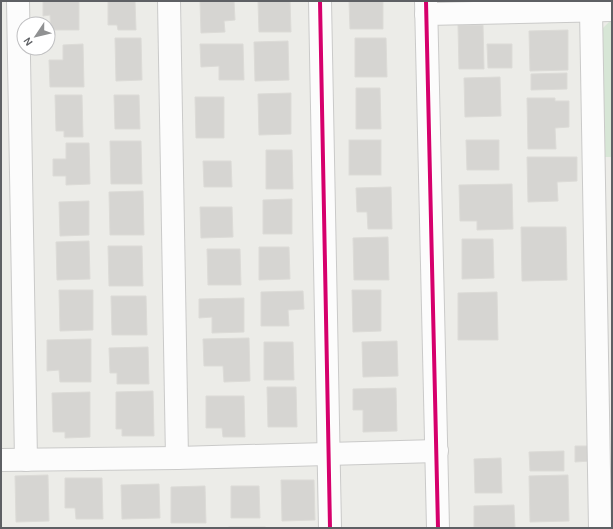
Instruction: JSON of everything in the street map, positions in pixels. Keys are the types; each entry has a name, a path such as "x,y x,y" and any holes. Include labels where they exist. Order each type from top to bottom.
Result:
{"street":[{"path":"18,1 26,460"},
{"path":"169,1 177,458"},
{"path":"320,1 330,528"},
{"path":"438,528 426,8 612,10"},
{"path":"590,10 600,528"},
{"path":"1,460 177,458 437,451"}],"green space":[{"path":"609,22 612,22 612,157 603,157 601,30"}],"building":[{"path":"43,1 79,1 79,30 56,30 56,16 43,16"},
{"path":"108,1 135,1 136,30 118,30 117,25 108,25"},
{"path":"200,1 234,1 235,20 224,21 225,32 201,33"},
{"path":"258,1 290,1 291,32 259,32"},
{"path":"349,1 383,1 383,29 350,29"},
{"path":"458,25 483,25 484,69 459,69"},
{"path":"568,30 568,70 530,71 529,31"},
{"path":"115,38 141,38 142,80 116,81"},
{"path":"355,38 386,38 387,77 355,77"},
{"path":"288,41 289,80 255,81 254,42"},
{"path":"83,44 84,87 50,87 49,60 63,60 63,45"},
{"path":"200,44 243,44 244,80 219,80 219,66 201,67"},
{"path":"487,44 512,44 512,68 488,68"},
{"path":"567,73 567,89 531,90 531,74"},
{"path":"500,77 501,116 465,117 464,78"},
{"path":"356,88 380,88 381,129 356,129"},
{"path":"291,93 291,134 259,135 258,94"},
{"path":"55,95 82,95 83,137 64,137 64,131 56,131"},
{"path":"114,95 139,95 140,129 115,129"},
{"path":"195,97 224,97 224,138 196,138"},
{"path":"527,98 555,98 555,101 569,101 569,127 555,128 556,149 528,149"},
{"path":"349,140 381,140 381,175 349,175"},
{"path":"466,140 499,140 499,170 467,170"},
{"path":"110,141 141,141 142,184 111,184"},
{"path":"66,143 89,143 90,184 66,185 66,176 53,176 53,159 66,159"},
{"path":"266,150 292,150 293,189 266,189"},
{"path":"527,157 577,157 577,181 557,182 558,201 528,202"},
{"path":"203,161 231,161 232,187 204,187"},
{"path":"512,184 513,229 477,230 477,221 460,221 459,185"},
{"path":"391,187 392,229 368,229 367,212 357,212 356,188"},
{"path":"143,191 144,235 110,235 109,192"},
{"path":"292,199 292,234 263,234 263,200"},
{"path":"89,201 89,235 60,236 59,202"},
{"path":"200,207 232,207 233,237 201,238"},
{"path":"521,227 566,227 567,280 522,281"},
{"path":"388,237 389,280 354,280 353,238"},
{"path":"462,239 493,239 494,278 462,279"},
{"path":"89,241 90,279 57,280 56,242"},
{"path":"108,246 142,246 143,286 109,286"},
{"path":"259,247 289,247 290,279 259,280"},
{"path":"207,249 240,249 241,285 208,285"},
{"path":"59,290 93,290 93,330 60,331"},
{"path":"352,290 381,290 381,331 353,332"},
{"path":"303,291 304,309 288,310 289,326 261,326 261,292"},
{"path":"497,292 498,340 458,340 458,293"},
{"path":"111,296 146,296 147,335 112,335"},
{"path":"244,298 244,332 212,333 212,317 199,318 199,299"},
{"path":"249,338 250,381 224,382 223,366 204,366 203,339"},
{"path":"91,339 91,382 60,382 59,370 47,371 47,340"},
{"path":"397,341 398,376 363,377 362,342"},
{"path":"264,342 293,342 294,380 264,380"},
{"path":"148,347 149,384 117,384 117,373 110,373 109,348"},
{"path":"267,387 296,387 297,427 268,427"},
{"path":"396,388 397,431 363,432 363,410 353,410 353,389"},
{"path":"153,391 154,436 122,436 122,429 116,429 116,392"},
{"path":"90,392 90,437 65,438 65,432 53,432 52,393"},
{"path":"206,396 244,396 245,437 223,437 222,428 206,428"},
{"path":"575,446 589,446 590,461 575,462"},
{"path":"564,451 564,471 530,471 529,452"},
{"path":"501,458 502,493 475,493 474,459"},
{"path":"48,475 49,521 16,522 15,476"},
{"path":"568,475 569,521 530,522 529,476"},
{"path":"65,478 102,478 103,519 76,519 75,508 65,508"},
{"path":"281,480 314,480 315,520 282,521"},
{"path":"159,484 160,518 122,519 121,485"},
{"path":"205,486 206,523 171,523 171,487"},
{"path":"231,486 259,486 260,518 231,518"},
{"path":"514,505 515,528 474,527 474,506"},
{"path":"265,527 265,528 229,528"}],"cycle path":[{"path":"320,1 330,528"},
{"path":"426,1 438,528"}]}
